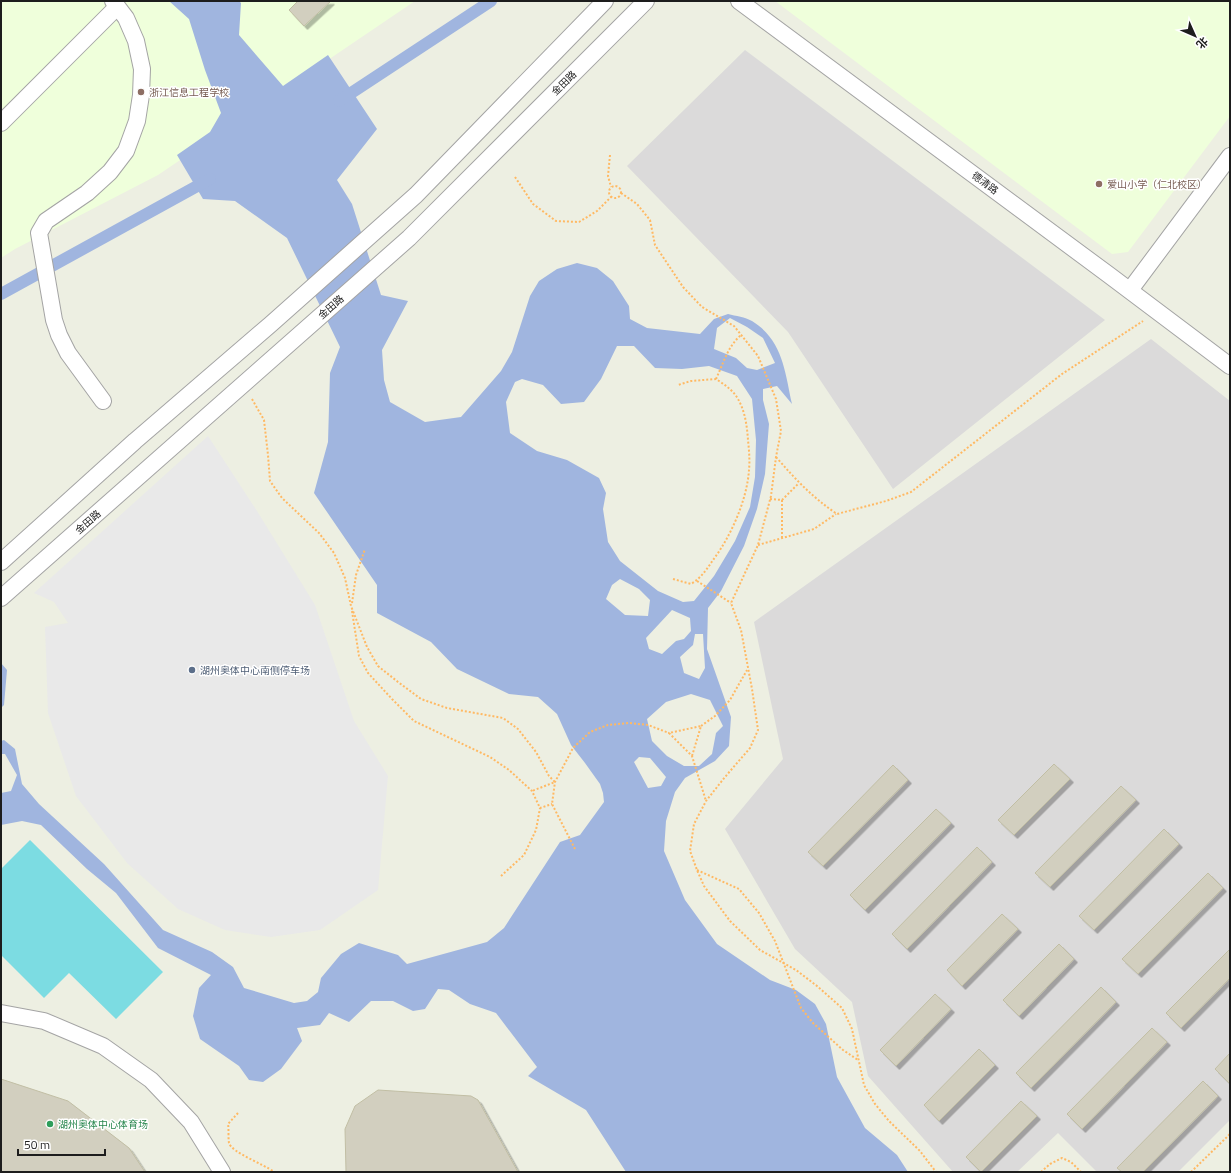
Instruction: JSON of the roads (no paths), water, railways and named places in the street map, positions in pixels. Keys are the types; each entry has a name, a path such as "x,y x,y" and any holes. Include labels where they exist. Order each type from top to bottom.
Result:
{"street":[{"path":"1,562 135,441 271,324 416,195 605,1"},
{"name":"金田路","path":"1,598 409,238 646,1"},
{"name":"德清路","path":"739,1 1130,290 1230,366"},
{"path":"1,123 115,4 126,18 136,41 142,69 141,95 137,121 126,152 110,172 87,193 46,221 39,233 54,320 59,335 68,353 104,401"},
{"path":"1130,290 1230,156"},
{"path":"1,1013 44,1021 104,1046 151,1080 191,1122 222,1172"}],"waterway":[{"path":"339,101 491,1"},
{"path":"1,294 210,179"}],"place":[{"name":"浙江信息工程学校","path":"141,92"},
{"name":"爱山小学（仁北校区）","path":"1099,184"},
{"name":"湖州奥体中心南侧停车场","path":"192,670"},
{"name":"湖州奥体中心体育场","path":"50,1124"}]}
